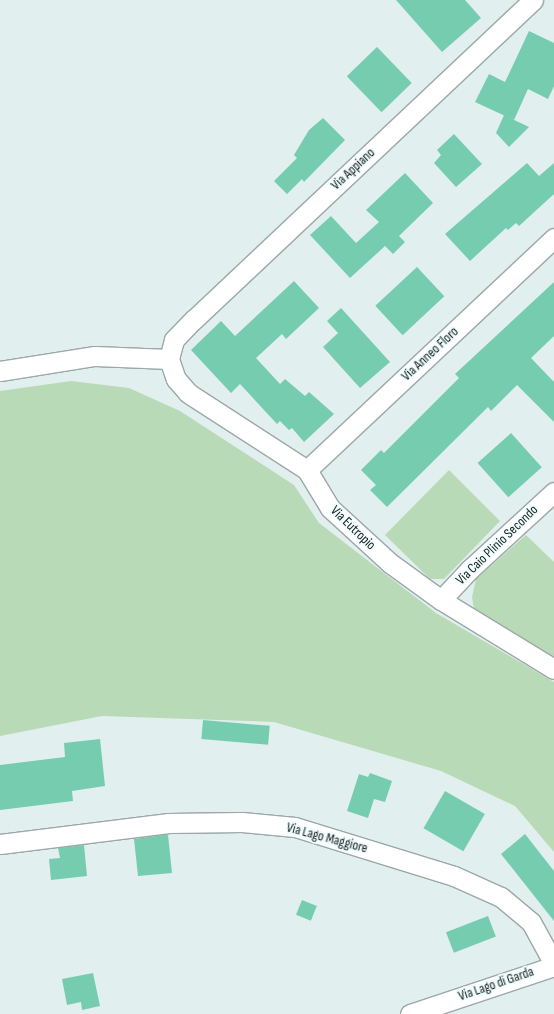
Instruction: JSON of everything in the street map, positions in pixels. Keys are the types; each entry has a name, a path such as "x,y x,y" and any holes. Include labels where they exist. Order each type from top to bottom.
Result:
{"street":[{"name":"Via Appiano","path":"169,359 174,340 533,0"},
{"name":"Via Anneo Floro","path":"306,470 554,238"},
{"path":"0,371 95,356 169,359"},
{"name":"Via Eutropio","path":"169,359 176,379 188,393 306,470 330,508 390,563 442,600 554,669"},
{"name":"Via Caio Plinio Secondo","path":"442,600 470,569 554,492"},
{"name":"Via Lago Maggiore","path":"0,844 169,823 242,822 295,827 454,876 501,897 531,922 554,965"},
{"name":"Via Lago di Garda","path":"410,1014 554,965"}],"green space":[{"path":"71,381 129,388 180,411 294,485 319,523 436,613 554,682 554,852 515,806 441,771 274,722 102,716 0,736 0,391"},
{"path":"449,470 500,521 444,579 430,579 385,535"},
{"path":"526,535 554,562 554,657 474,609 472,597 476,579"}],"building":[{"path":"396,0 465,0 481,18 442,52"},
{"path":"529,31 554,43 554,86 548,99 528,89 514,120 475,102 489,74 505,82"},
{"path":"377,47 412,83 382,112 347,76"},
{"path":"504,115 529,127 509,147 496,133"},
{"path":"323,118 345,140 304,182 302,179 287,194 274,181 297,158 294,155 309,130"},
{"path":"454,134 482,164 456,187 434,163 441,155 437,150"},
{"path":"527,163 539,176 554,163 554,194 519,226 516,223 508,230 506,228 470,261 445,234"},
{"path":"405,173 433,203 399,236 405,242 393,254 385,246 350,278 310,235 331,216 356,243 379,222 366,210"},
{"path":"417,267 444,296 403,335 375,306"},
{"path":"294,281 319,308 286,339 282,334 256,358 280,384 285,379 305,396 309,392 334,414 304,442 292,428 289,430 280,421 277,424 240,384 231,393 191,350 221,321 235,336"},
{"path":"554,282 554,336 531,358 554,382 554,422 517,385 491,411 488,407 387,507 370,490 376,485 361,470 381,450 384,453 459,378 455,374"},
{"path":"341,308 390,362 360,388 323,347 338,333 327,321"},
{"path":"511,433 542,467 508,497 478,463"},
{"path":"203,720 270,726 268,745 201,739"},
{"path":"100,739 105,786 72,791 73,801 0,810 0,765 65,757 64,743"},
{"path":"370,773 392,781 385,802 374,799 368,818 347,811 359,774 368,777"},
{"path":"445,791 485,814 463,851 424,828"},
{"path":"525,834 554,871 554,921 501,854"},
{"path":"168,835 172,873 138,876 134,839"},
{"path":"84,845 87,876 51,880 49,859 60,858 58,848"},
{"path":"302,900 317,906 311,921 296,915"},
{"path":"488,916 496,937 454,953 446,932"},
{"path":"93,973 100,1006 82,1010 81,1002 67,1005 62,979"}]}
